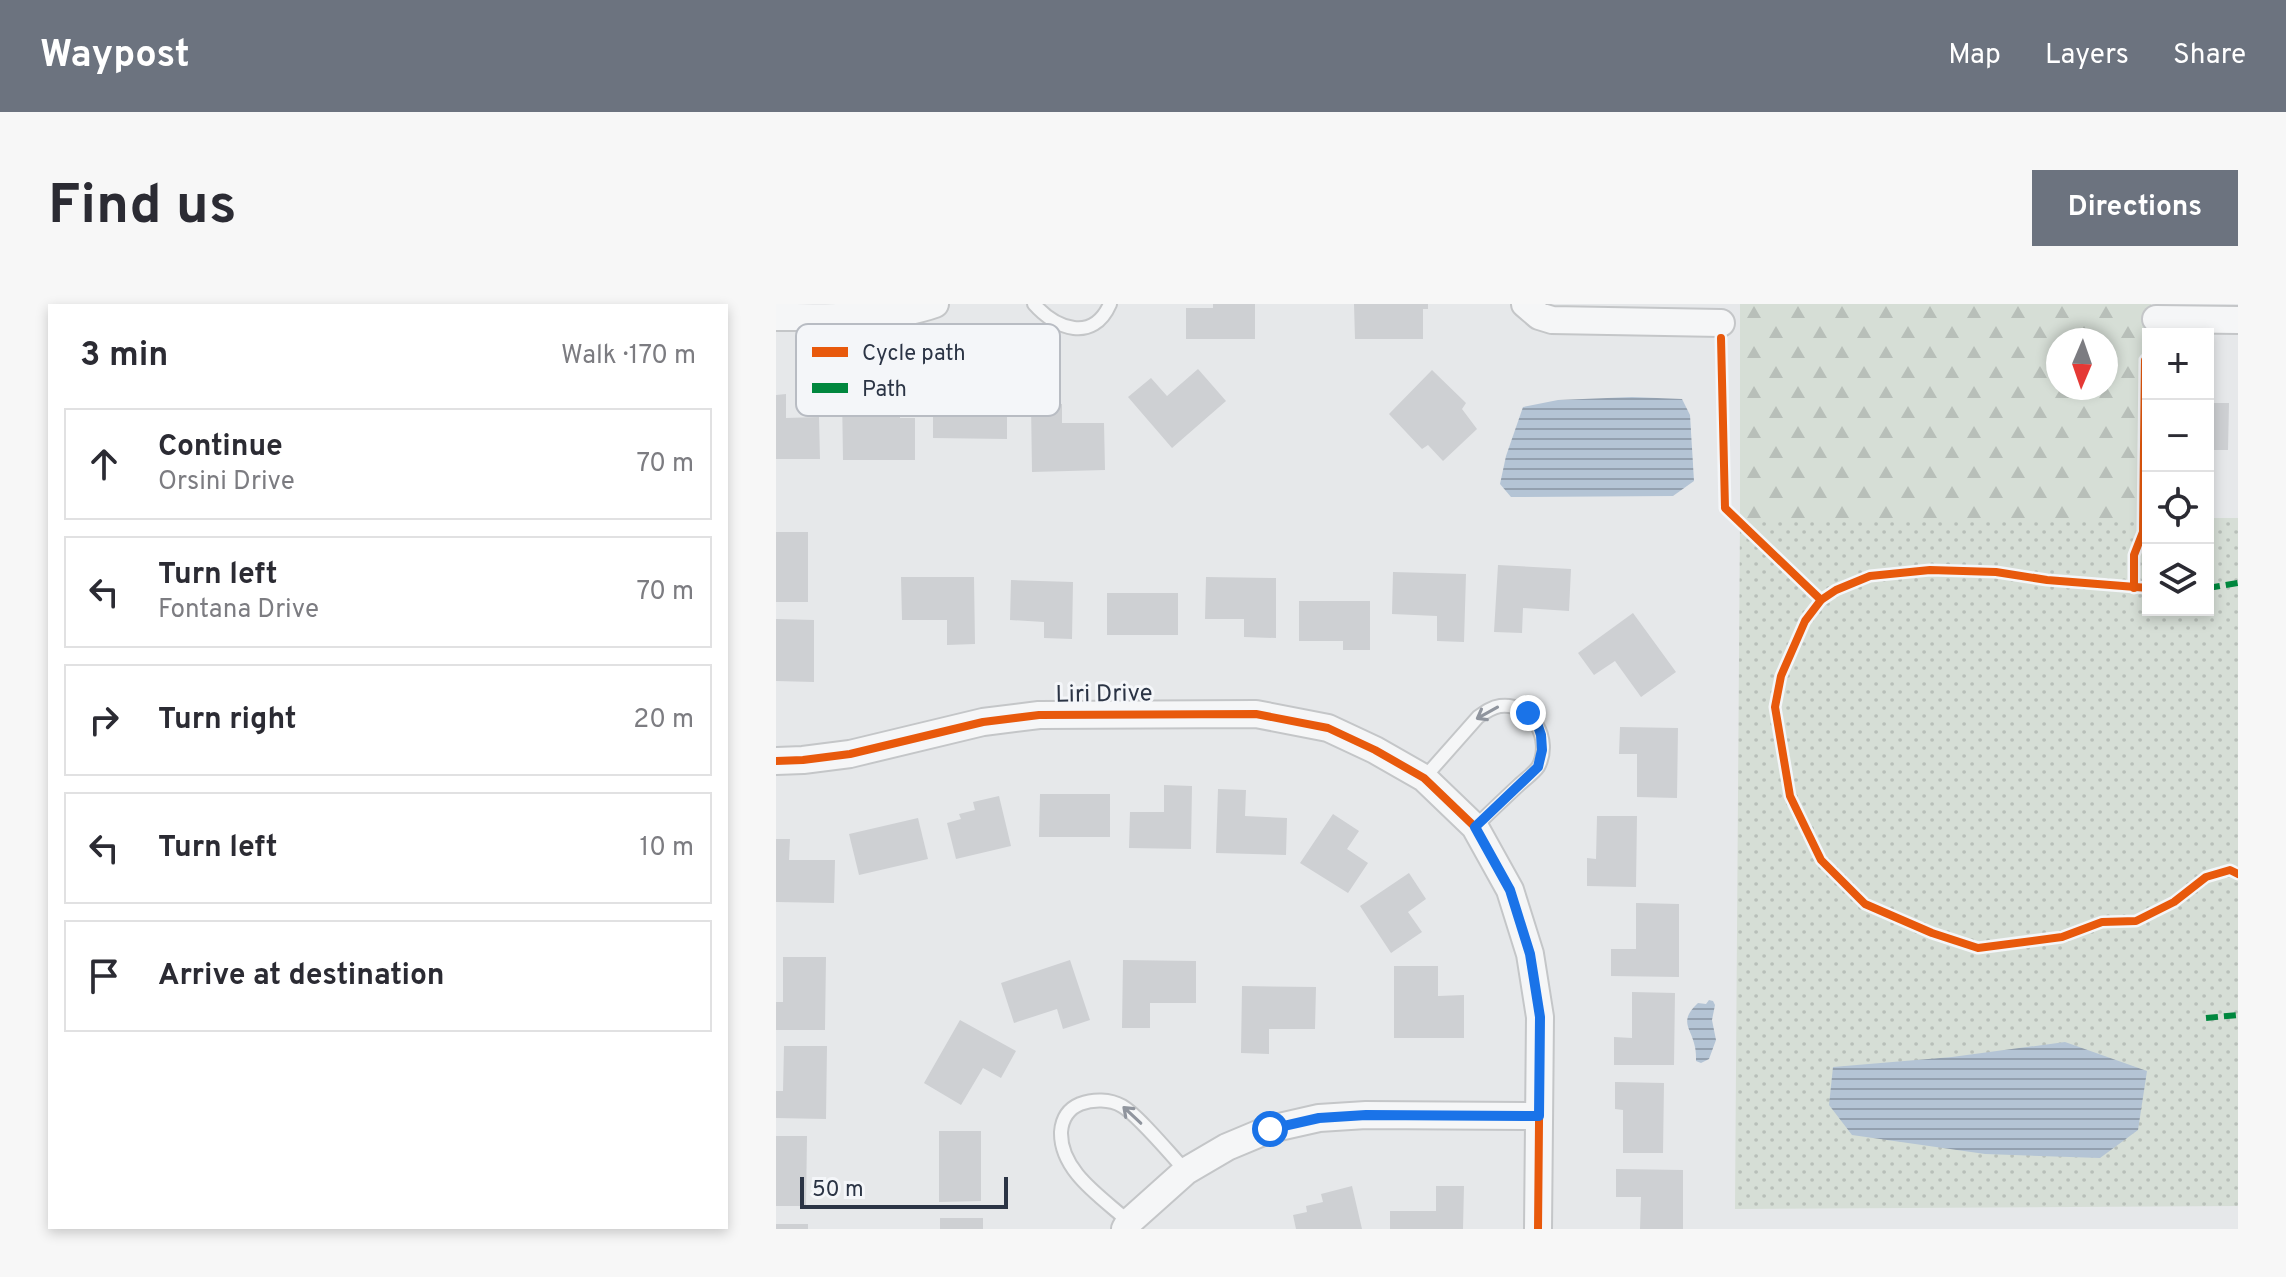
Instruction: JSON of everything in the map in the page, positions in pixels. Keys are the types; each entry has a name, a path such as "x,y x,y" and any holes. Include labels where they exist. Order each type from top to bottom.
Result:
{"street":[{"path":"776,317 857,317 922,309 935,304"},
{"path":"1526,306 1539,316 1552,320 1721,323"},
{"path":"2156,319 2238,320"},
{"name":"Liri Drive","path":"776,761 850,754 983,722 1039,715 1256,714 1328,728 1424,778 1475,827 1510,890 1530,954 1540,1017 1538,1229"},
{"path":"1127,1225 1186,1171 1227,1147 1270,1129 1319,1118 1366,1115 1539,1116"}],"lane":[{"path":"1034,304 1057,324"},
{"path":"1060,326 1084,328 1097,321 1110,304"},
{"path":"1424,778 1478,717 1500,706 1515,707 1528,713 1537,723 1541,735 1538,767 1475,827"},
{"path":"1127,1225 1074,1172 1065,1156 1062,1124 1069,1110 1081,1103 1112,1101 1125,1108 1186,1171"}],"green space":[{"path":"1740,304 2151,304 2151,328 2142,328 2142,518 1740,518"},
{"path":"1740,518 2142,518 2142,616 2214,616 2214,518 2238,518 2238,1206 1735,1209"}],"water":[{"path":"1632,397 1682,399 1690,415 1694,481 1673,496 1511,497 1500,484 1523,407 1558,400"},
{"path":"1709,1000 1715,1005 1712,1020 1716,1040 1709,1059 1701,1063 1696,1061 1687,1020 1698,1003 1706,1004"},
{"path":"2065,1042 2147,1071 2138,1130 2100,1158 1985,1154 1852,1135 1829,1105 1833,1067 1952,1057"}],"building":[{"path":"1213,304 1255,304 1255,339 1186,339 1186,308 1213,308"},
{"path":"1354,304 1428,304 1428,309 1423,309 1423,339 1355,339"},
{"path":"1198,369 1226,401 1172,448 1128,397 1151,378 1167,396"},
{"path":"1432,370 1466,403 1462,409 1477,429 1443,461 1428,445 1422,449 1389,414"},
{"path":"786,394 786,418 819,417 820,459 776,459 776,395"},
{"path":"2214,403 2229,403 2228,450 2214,450"},
{"path":"1062,404 1062,423 1104,423 1105,470 1032,472 1031,416 1060,416"},
{"path":"842,416 915,418 915,460 843,460"},
{"path":"933,416 1007,416 1007,439 933,438"},
{"path":"776,532 808,532 808,602 776,602"},
{"path":"1498,565 1571,569 1569,611 1523,608 1522,633 1494,632"},
{"path":"1393,572 1466,574 1464,642 1437,641 1437,616 1392,614"},
{"path":"901,577 974,577 975,644 947,645 947,620 902,620"},
{"path":"1206,577 1276,578 1276,638 1244,637 1244,619 1205,619"},
{"path":"1011,580 1073,582 1072,639 1044,638 1044,622 1010,620"},
{"path":"1107,593 1178,593 1178,635 1107,635"},
{"path":"1299,601 1370,601 1370,650 1343,650 1343,641 1299,641"},
{"path":"1633,613 1676,672 1641,697 1615,661 1594,675 1578,653"},
{"path":"776,619 814,620 814,682 776,681"},
{"path":"1620,727 1678,728 1677,798 1637,797 1637,754 1619,754"},
{"path":"1164,785 1192,786 1191,849 1129,848 1130,812 1164,812"},
{"path":"1218,789 1246,790 1245,816 1287,818 1286,855 1216,853"},
{"path":"1040,794 1110,794 1110,837 1039,837"},
{"path":"999,796 1011,846 956,859 947,823 961,819 959,814 975,810 973,802"},
{"path":"1333,814 1359,831 1347,849 1368,863 1348,893 1300,863"},
{"path":"1597,816 1637,816 1636,887 1587,886 1587,858 1596,859"},
{"path":"918,818 928,859 859,875 849,834"},
{"path":"776,839 790,839 789,860 835,860 834,903 776,902"},
{"path":"1409,873 1426,899 1408,912 1422,932 1391,953 1360,906"},
{"path":"1636,903 1679,904 1679,977 1611,976 1611,949 1636,949"},
{"path":"783,957 826,957 825,1030 776,1030 776,1002 783,1002"},
{"path":"1070,960 1090,1020 1063,1029 1057,1009 1014,1023 1001,983"},
{"path":"1123,960 1196,961 1196,1003 1150,1003 1150,1028 1122,1028"},
{"path":"1394,966 1438,966 1438,996 1464,995 1464,1038 1394,1038"},
{"path":"1242,986 1316,987 1315,1029 1269,1029 1269,1054 1241,1053"},
{"path":"1632,992 1675,993 1674,1065 1614,1065 1614,1037 1632,1038"},
{"path":"960,1020 1016,1051 1001,1078 983,1068 961,1105 924,1083"},
{"path":"784,1046 827,1046 826,1119 776,1118 776,1091 783,1091"},
{"path":"1615,1082 1664,1083 1663,1153 1623,1153 1623,1110 1615,1109"},
{"path":"939,1131 981,1131 981,1201 939,1202"},
{"path":"776,1136 807,1136 806,1206 776,1206"},
{"path":"1616,1169 1683,1170 1683,1229 1640,1229 1641,1197 1616,1197"},
{"path":"1352,1186 1362,1229 1296,1229 1293,1215 1307,1212 1306,1206 1323,1202 1321,1194"},
{"path":"1436,1186 1464,1186 1463,1229 1390,1229 1390,1211 1436,1211"},
{"path":"940,1218 983,1218 983,1229 940,1229"},
{"path":"776,1224 808,1224 808,1229 776,1229"}],"marked path":[{"path":"2214,587 2238,583"},
{"path":"2206,1018 2238,1015"}],"cycle path":[{"path":"1721,338 1725,508 1821,600"},
{"path":"2134,588 2134,555 2143,532 2145,400"},
{"path":"2142,588 2047,580 1996,572 1930,570 1870,576 1836,590 1821,600 1805,621 1781,676 1775,707 1790,796 1821,860 1865,904 1932,933 1978,948 2062,937 2102,922 2136,921 2174,902 2206,877 2230,870 2238,874"},
{"path":"776,761 850,754 983,722 1039,715 1256,714 1328,728 1424,778 1475,827 1510,890 1530,954 1540,1017 1538,1229"}],"route":[{"path":"1270,1129 1319,1118 1366,1115 1539,1116 1540,1017 1530,954 1510,890 1475,827 1538,767 1541,735 1537,723 1528,713"}]}
